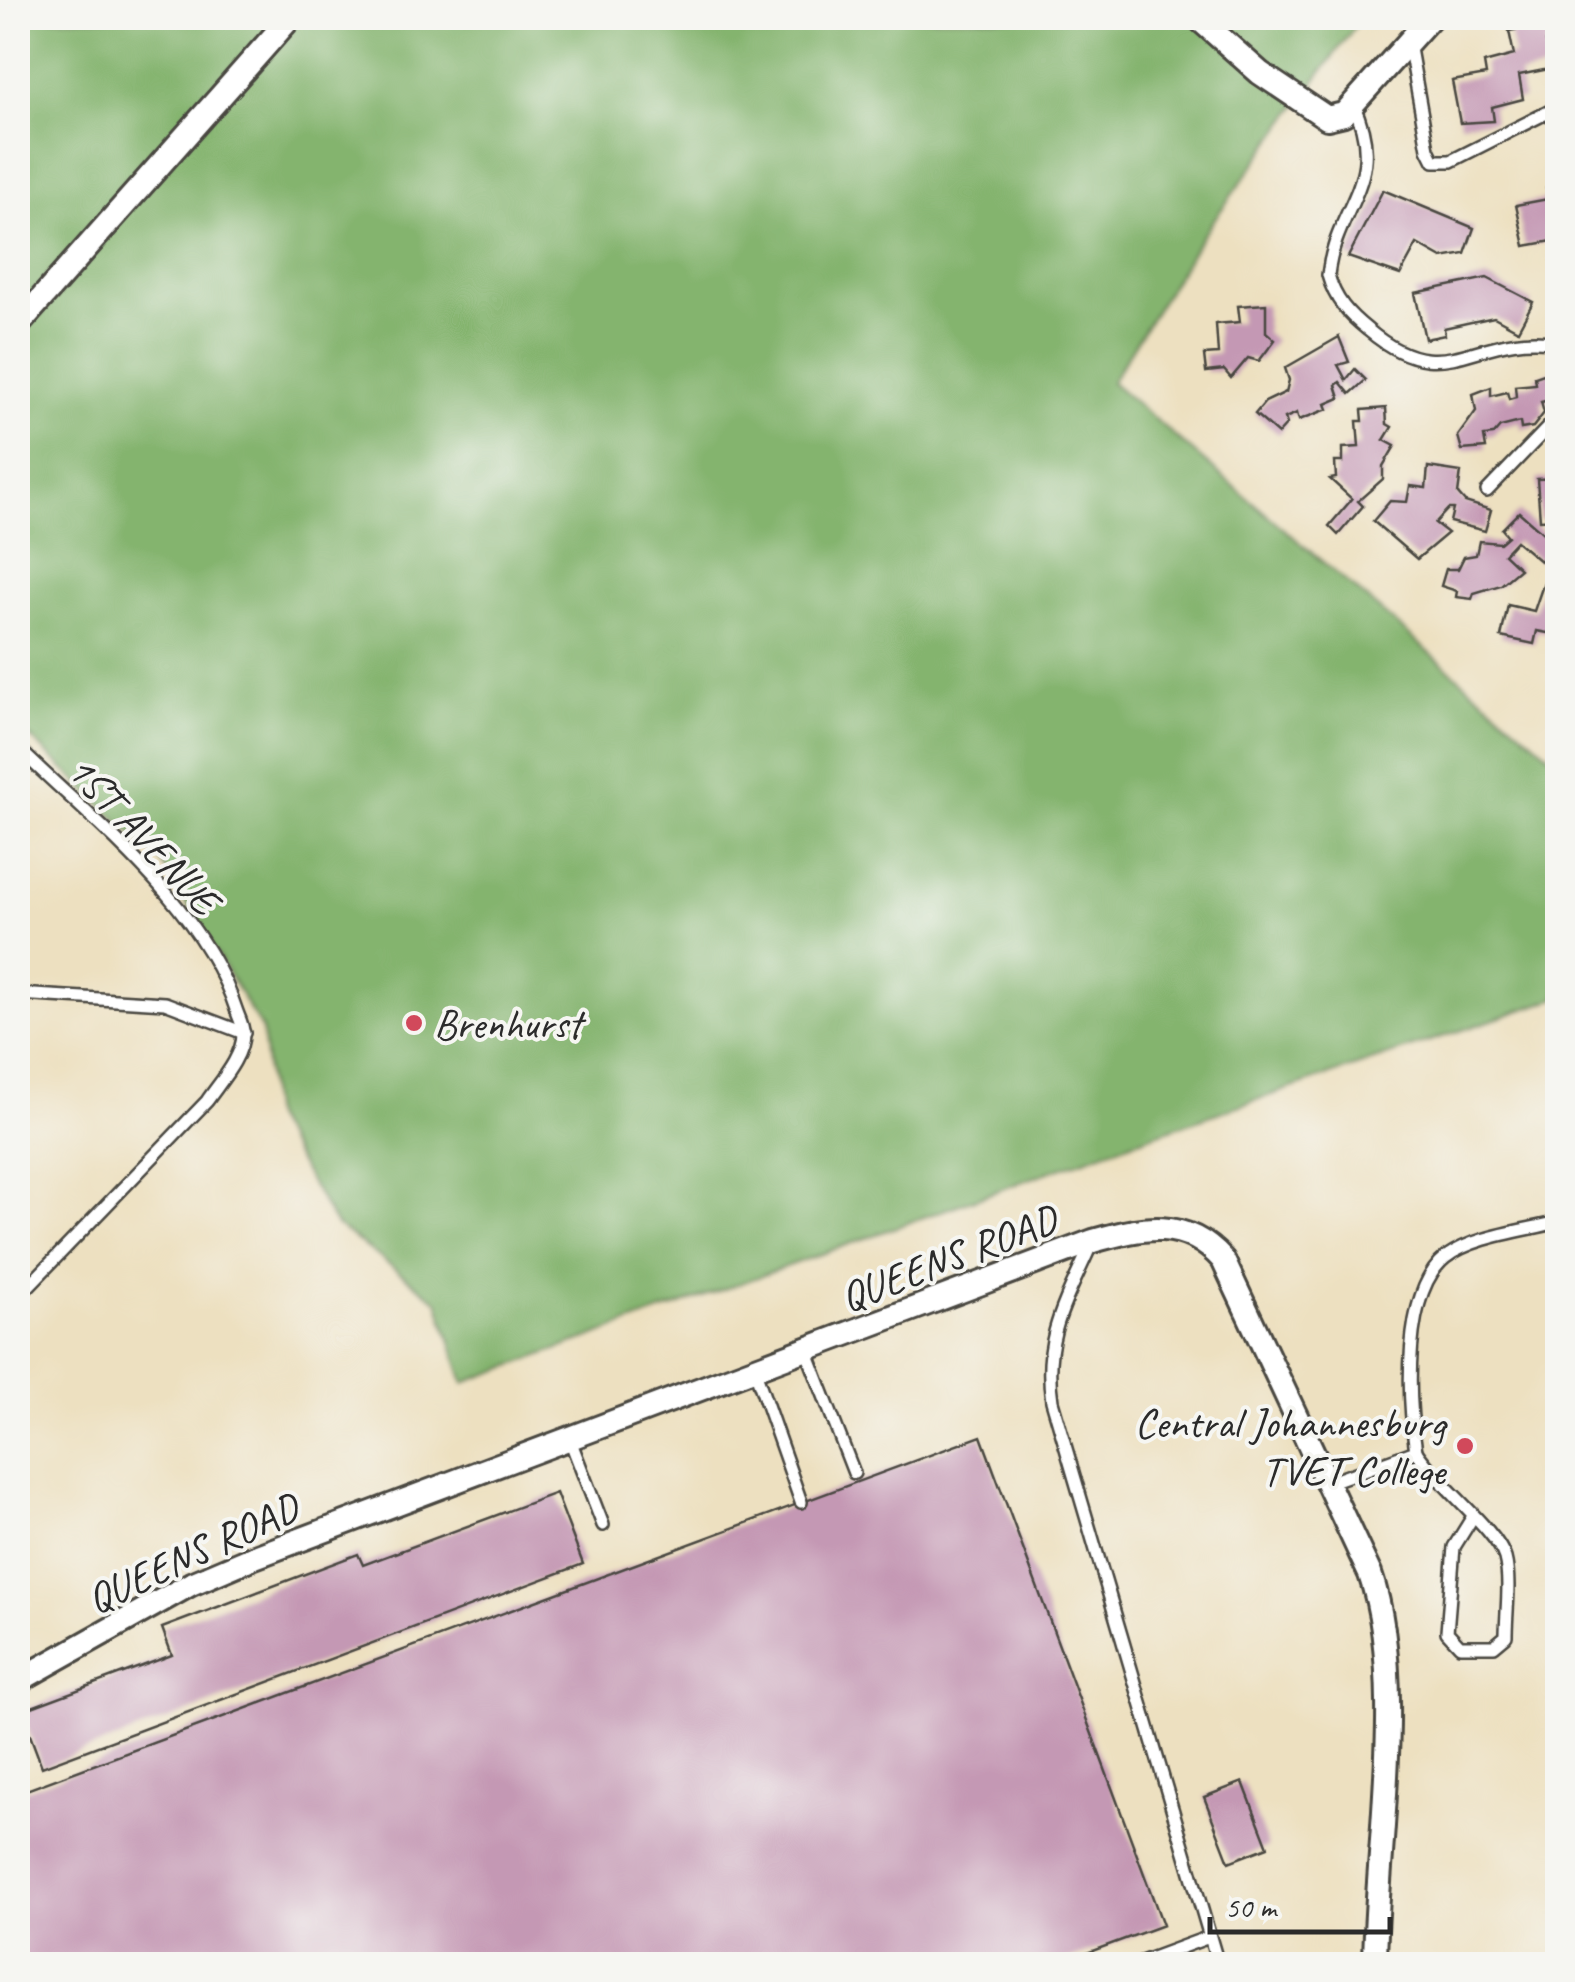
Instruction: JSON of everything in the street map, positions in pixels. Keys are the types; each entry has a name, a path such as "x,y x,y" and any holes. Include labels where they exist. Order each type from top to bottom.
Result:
{"street":[{"path":"18,324 290,18"},
{"path":"1198,18 1309,110 1334,118 1354,104 1430,18"},
{"name":"QUEENS ROAD","path":"18,1682 221,1571 1093,1242 1154,1226 1187,1233 1210,1246 1242,1294 1370,1574 1385,1633 1375,1964"}],"lane":[{"path":"1409,43 1428,149 1434,161 1451,161 1558,107"},
{"path":"1354,104 1366,130 1368,160 1328,275 1332,292 1347,312 1392,351 1428,362 1492,346 1558,343"},
{"path":"1487,491 1558,418"},
{"name":"1ST AVENUE","path":"18,748 157,884 209,953 230,992 244,1033"},
{"path":"18,994 165,1003 244,1033 232,1065 207,1100 18,1297"},
{"path":"1472,1518 1454,1547 1448,1632 1460,1646 1494,1646 1506,1636 1506,1560 1472,1518 1416,1451 1412,1422 1414,1318 1426,1283 1449,1255 1558,1222"},
{"path":"1093,1242 1053,1332 1048,1356 1052,1401 1218,1964"},
{"path":"807,1352 854,1473"},
{"path":"756,1371 801,1502"},
{"path":"570,1440 603,1525"},
{"path":"1328,1483 1416,1451"},
{"path":"1136,1964 1210,1937"}],"green space":[{"path":"36,18 1361,18 1202,236 1111,382 1557,761 1557,998 1129,1143 464,1383 438,1301 335,1224 272,1118 262,1030 160,860 18,726 18,32"}],"building":[{"path":"1541,18 1558,18 1558,40 1546,42 1549,69 1519,75 1523,99 1492,107 1494,121 1460,123 1452,81 1486,75 1484,63 1514,55 1509,31 1541,25"},
{"path":"1558,188 1558,240 1525,246 1516,205 1548,199 1546,189"},
{"path":"1383,190 1474,228 1465,254 1442,258 1417,244 1400,275 1348,257"},
{"path":"1487,278 1533,302 1518,330 1494,317 1444,328 1445,335 1425,339 1415,293"},
{"path":"1266,304 1266,332 1275,340 1259,361 1248,358 1231,378 1224,370 1206,372 1204,355 1218,354 1216,324 1240,322 1238,306"},
{"path":"1339,337 1349,362 1338,365 1346,380 1355,369 1366,380 1350,394 1340,382 1336,385 1340,398 1326,404 1328,409 1299,420 1297,413 1285,418 1287,424 1278,434 1255,414 1265,402 1286,392 1289,380 1285,368"},
{"path":"1558,369 1558,398 1541,402 1544,413 1533,427 1521,429 1520,422 1500,427 1493,435 1484,436 1486,448 1462,450 1458,436 1476,411 1473,394 1491,387 1491,396 1507,392 1509,399 1516,397 1515,386 1536,384 1535,377"},
{"path":"1386,408 1387,424 1392,427 1384,440 1395,446 1383,466 1383,479 1358,501 1363,506 1338,535 1329,526 1352,499 1330,479 1336,478 1335,462 1343,462 1343,448 1359,447 1357,421 1363,421 1362,410"},
{"path":"1428,467 1461,472 1458,494 1465,502 1491,510 1485,531 1450,522 1453,509 1448,509 1435,523 1448,533 1417,559 1373,521 1390,501 1407,502 1410,486 1426,488"},
{"path":"1558,478 1558,519 1540,520 1537,479"},
{"path":"1519,512 1558,546 1540,561 1516,541 1504,554 1520,569 1501,585 1474,593 1472,599 1456,597 1457,591 1441,586 1446,569 1458,569 1464,557 1476,555 1479,541 1500,543 1508,536 1502,529"},
{"path":"1544,582 1558,585 1558,635 1537,631 1534,644 1501,637 1508,605 1534,611"},
{"path":"981,1436 1163,1925 1057,1964 18,1964 18,1793"},
{"path":"556,1493 583,1564 42,1767 21,1711 172,1655 162,1628 358,1554 363,1565"},
{"path":"1243,1782 1268,1847 1229,1862 1204,1797"}],"place":[{"name":"Brenhurst","path":"414,1023"},
{"name":"Central Johannesburg TVET College","path":"1465,1446"}]}
